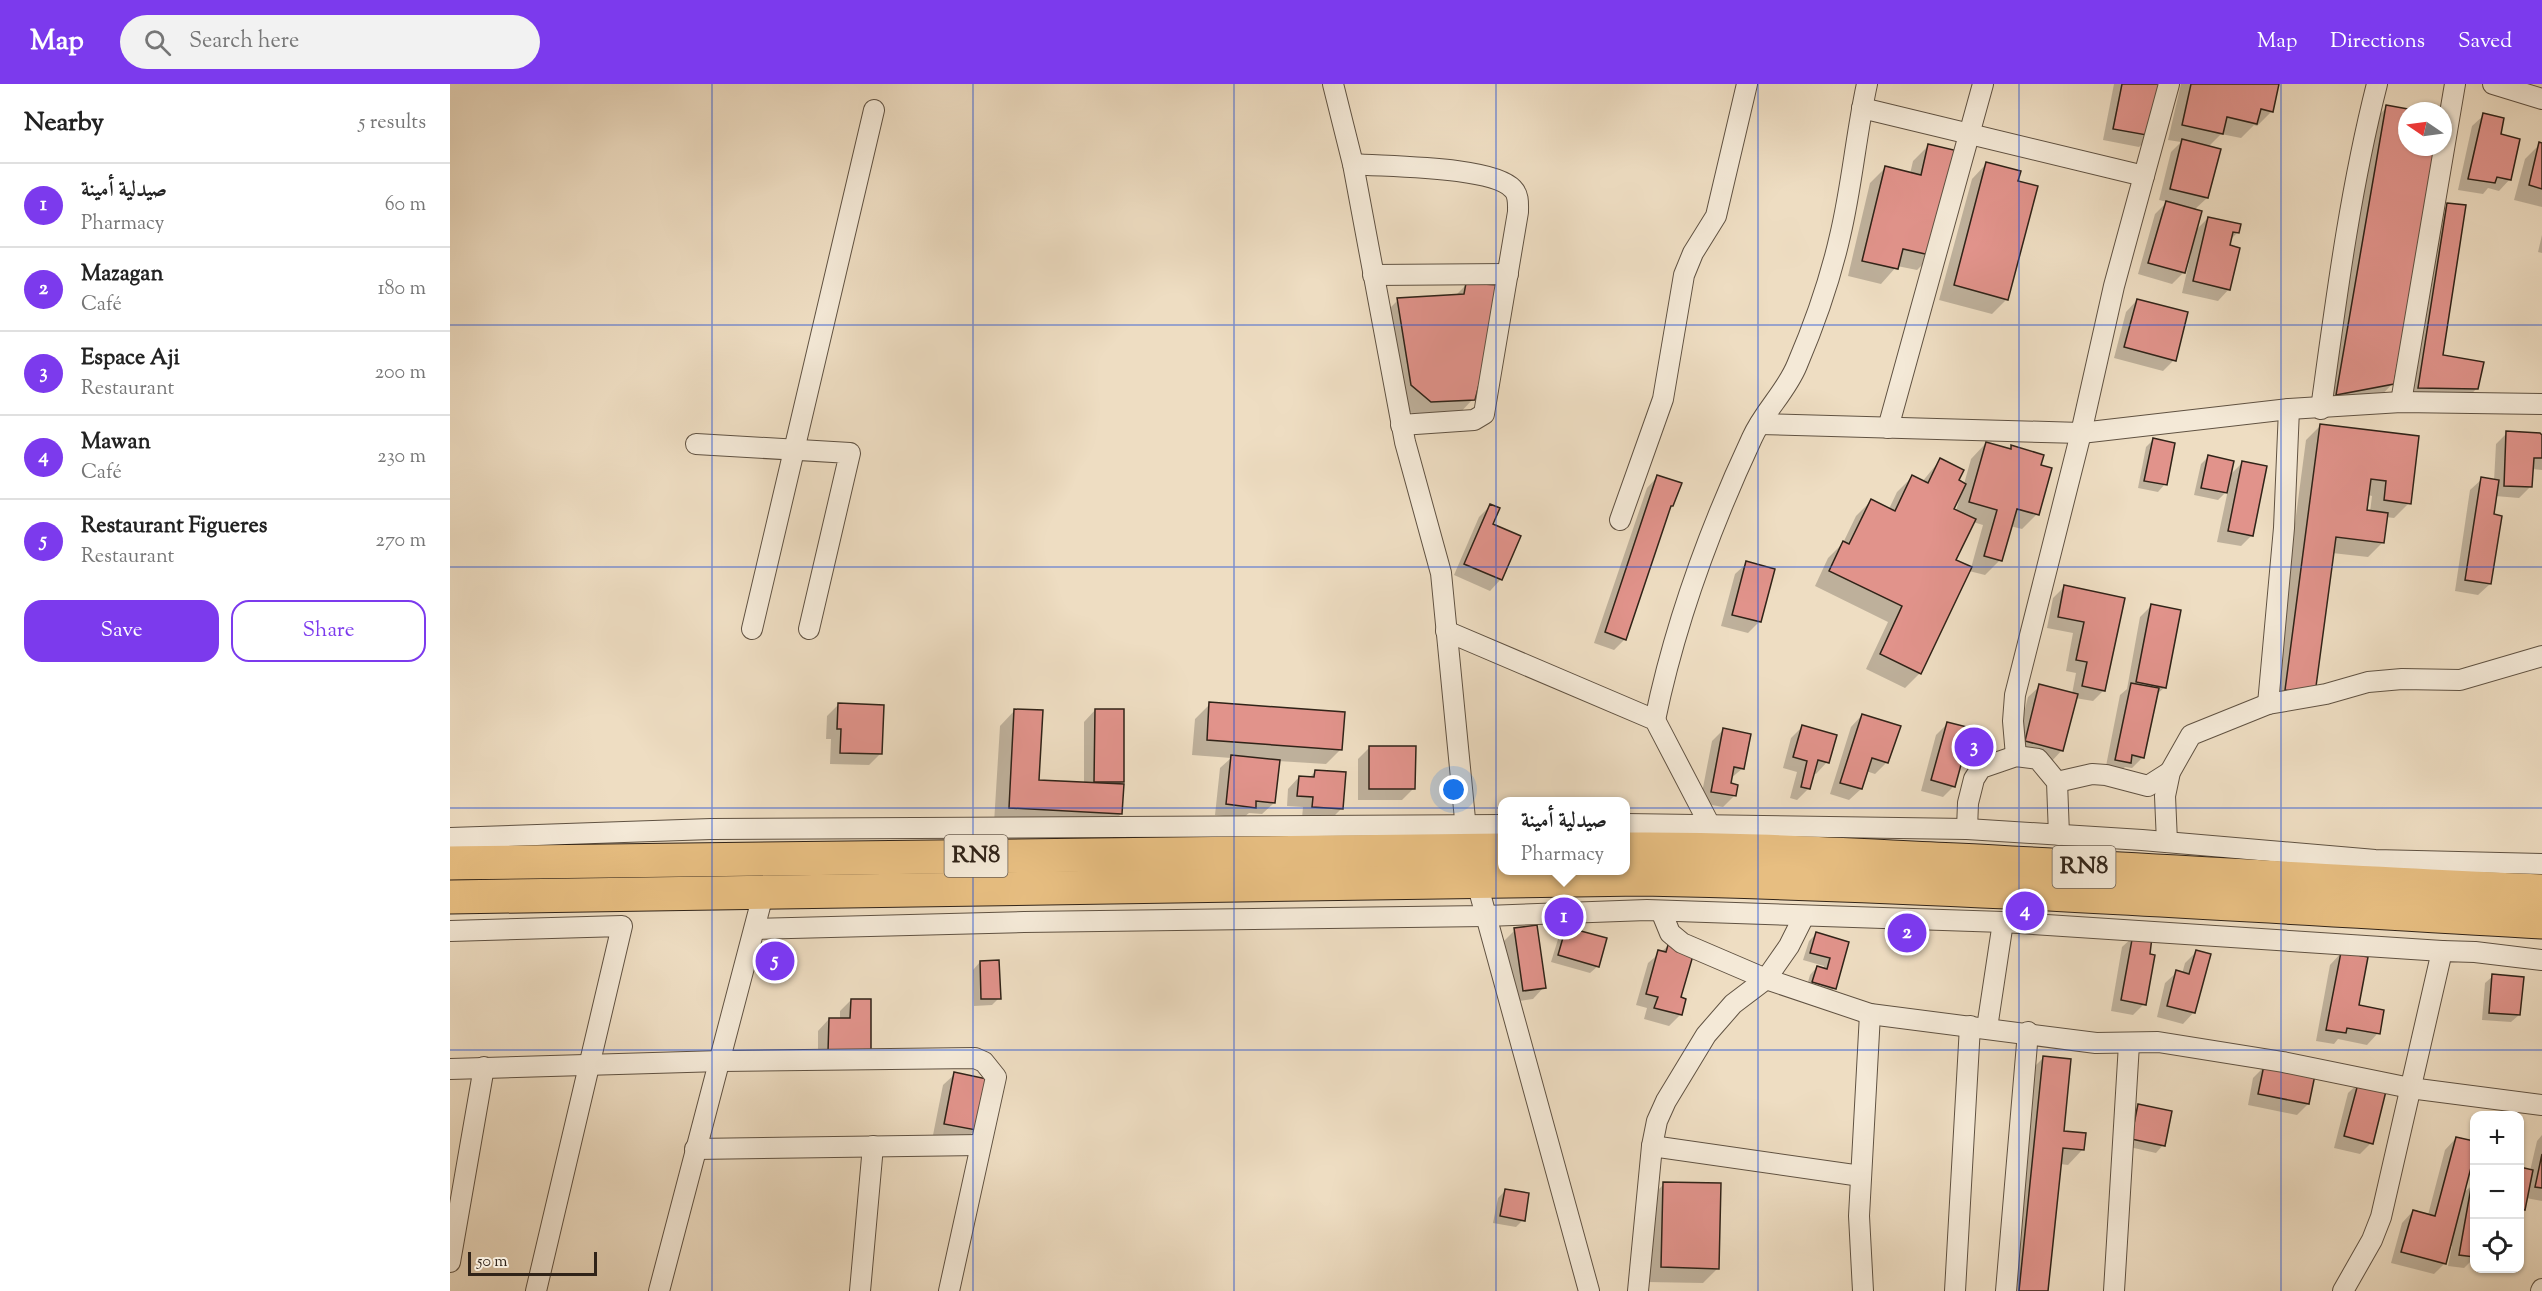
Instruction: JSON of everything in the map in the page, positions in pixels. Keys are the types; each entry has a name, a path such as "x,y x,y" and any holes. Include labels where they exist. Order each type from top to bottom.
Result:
{"highway":[{"name":"RN8","path":"1630,848 1716,836 2370,884 2542,891"},
{"name":"RN8","path":"450,897 764,891 1498,850"},
{"name":"RN8","path":"450,863 710,857 877,858 1469,852 1498,857"},
{"name":"RN8","path":"1616,875 1642,879 2052,893 2542,922"}],"street":[{"path":"1333,84 1353,164 1401,425 1441,573 1469,852 1589,1291"},
{"path":"1620,520 1664,399 1684,275 1693,253 1716,216 1747,84"},
{"path":"1655,720 1663,682 1705,548 1760,424 1782,394 1796,366 1832,269 1841,234 1867,84"},
{"path":"1888,428 1983,84"},
{"path":"2016,756 2013,721 2015,695 2081,433 2114,286 2169,84"},
{"path":"2321,409 2341,269 2365,134 2377,84"},
{"path":"2402,402 2455,84"},
{"path":"2493,84 2542,99"},
{"path":"1862,108 2144,176"},
{"path":"752,629 874,110"},
{"path":"1353,164 1479,173 1513,188 1517,195 1518,212 1483,416 1474,420 1401,425"},
{"path":"1374,275 1508,274"},
{"path":"1760,424 2081,433 2289,409 2321,409 2402,402 2542,404"},
{"path":"2268,704 2284,528 2289,409"},
{"path":"696,444 850,453 809,629"},
{"path":"1446,631 1655,720 1716,836"},
{"path":"2167,842 2165,796 2170,772 2191,735 2268,704 2326,694 2368,682 2402,679 2460,680 2542,656"},
{"path":"1967,829 1970,795 1974,779 1981,768 2016,756 2038,759 2057,782 2059,835"},
{"path":"2057,782 2092,774 2148,786 2170,772"},
{"path":"1630,825 1716,836 1967,829 2167,842 2375,860 2542,864"},
{"path":"450,838 711,829 1469,852 1498,829"},
{"path":"659,1291 695,1149 756,929 764,891"},
{"path":"536,1291 628,894"},
{"path":"756,929 1661,911 2003,922 2475,952 2542,960"},
{"path":"1661,911 1670,933 1682,943 1766,979 1870,1014 2028,1032 2096,1043 2158,1042 2283,1062 2410,1088 2542,1106"},
{"path":"1638,1291 1652,1146 1657,1121 1666,1101 1706,1035 1733,1004 1766,979 1789,946 1804,916"},
{"path":"1955,1291 1979,1027 2003,922"},
{"path":"450,931 622,926"},
{"path":"2343,1291 2372,1240 2381,1217 2442,951"},
{"path":"1863,1291 1859,1216 1870,1014"},
{"path":"2006,1291 2028,1032"},
{"path":"2114,1291 2129,1044"},
{"path":"450,1069 721,1061 975,1058 984,1062 996,1077 949,1291"},
{"path":"450,1263 484,1067"},
{"path":"695,1149 980,1145"},
{"path":"860,1291 873,1146"},
{"path":"1652,1146 1861,1176"}],"building":[{"path":"2122,84 2162,84 2152,136 2113,129"},
{"path":"2191,84 2279,84 2273,112 2261,109 2257,124 2227,117 2223,134 2182,125"},
{"path":"2386,105 2398,107 2398,156 2436,156 2394,384 2336,395"},
{"path":"2483,113 2504,118 2501,134 2520,139 2511,180 2497,177 2495,183 2468,179"},
{"path":"2182,139 2221,149 2208,198 2170,189"},
{"path":"2539,142 2542,143 2542,189 2529,185"},
{"path":"1928,144 1958,151 1934,256 1903,249 1898,269 1862,261 1885,166 1921,175"},
{"path":"1986,162 2021,171 2018,181 2038,186 2008,300 1954,285"},
{"path":"2166,201 2202,211 2185,273 2148,263"},
{"path":"2447,203 2466,205 2443,355 2484,362 2478,389 2418,388"},
{"path":"2208,217 2241,224 2239,233 2233,232 2230,245 2240,248 2230,290 2193,281"},
{"path":"1466,283 1499,285 1492,335 1475,400 1431,402 1411,385 1397,298 1464,294"},
{"path":"2137,299 2188,312 2176,361 2124,347"},
{"path":"2320,424 2419,436 2411,504 2384,500 2386,481 2371,479 2367,510 2388,513 2384,543 2336,537 2315,694 2285,690"},
{"path":"2506,431 2542,435 2542,458 2534,458 2532,487 2504,486"},
{"path":"2153,438 2175,443 2167,485 2144,481"},
{"path":"1986,442 2011,449 2011,445 2044,455 2041,465 2052,468 2039,515 2017,509 2002,561 1984,556 1997,510 1969,502"},
{"path":"2208,455 2234,461 2227,493 2201,488"},
{"path":"1940,458 1964,470 1959,480 1966,484 1954,509 1976,519 1956,560 1972,567 1921,674 1880,654 1902,606 1829,571 1843,541 1849,544 1871,499 1895,511 1912,475 1928,483"},
{"path":"2242,461 2267,466 2253,536 2228,531"},
{"path":"1657,475 1682,483 1673,506 1671,506 1626,640 1605,632"},
{"path":"2481,477 2499,480 2494,514 2502,516 2491,584 2465,580"},
{"path":"1490,504 1500,508 1493,524 1521,536 1502,580 1464,564"},
{"path":"1746,561 1775,569 1761,622 1732,615"},
{"path":"2064,585 2125,598 2105,691 2082,686 2087,662 2076,660 2084,622 2058,617"},
{"path":"2151,604 2181,610 2166,688 2136,682"},
{"path":"2131,683 2159,688 2144,758 2132,755 2131,763 2115,760"},
{"path":"2039,684 2078,694 2063,751 2025,741"},
{"path":"1209,702 1345,712 1342,750 1207,740"},
{"path":"838,703 884,705 882,754 840,753 841,729 837,729"},
{"path":"1014,709 1043,710 1039,780 1124,784 1122,814 1009,808"},
{"path":"1095,709 1124,709 1124,782 1094,782"},
{"path":"1862,714 1901,726 1888,763 1872,758 1862,789 1840,783"},
{"path":"1947,722 1971,728 1955,787 1931,780"},
{"path":"1802,725 1837,735 1829,763 1818,760 1810,789 1801,787 1807,761 1793,757"},
{"path":"1723,728 1751,734 1744,769 1734,767 1731,783 1738,785 1736,796 1711,792"},
{"path":"1369,746 1416,746 1415,789 1369,789"},
{"path":"1231,755 1280,760 1275,803 1256,801 1256,808 1226,804"},
{"path":"1315,770 1346,772 1343,809 1312,807 1313,797 1297,796 1299,776 1314,777"},
{"path":"1537,925 1546,988 1523,991 1514,928"},
{"path":"1566,927 1607,938 1599,967 1558,955"},
{"path":"1816,932 1849,942 1836,989 1812,982 1817,966 1827,969 1830,958 1810,953"},
{"path":"2133,934 2152,937 2150,954 2155,955 2146,1005 2121,1000"},
{"path":"1668,945 1694,952 1681,997 1686,999 1682,1015 1654,1008 1658,997 1646,994 1658,950 1666,952"},
{"path":"2196,950 2211,954 2195,1013 2167,1006 2176,970 2189,974"},
{"path":"2341,952 2368,957 2359,1005 2384,1010 2380,1034 2347,1028 2346,1033 2326,1030"},
{"path":"999,960 1001,999 981,999 980,961"},
{"path":"2492,974 2524,977 2520,1015 2489,1013"},
{"path":"851,999 871,999 871,1053 828,1052 829,1018 850,1018"},
{"path":"2043,1056 2071,1059 2064,1131 2086,1133 2084,1150 2063,1148 2048,1291 2019,1291"},
{"path":"2264,1065 2315,1075 2309,1104 2258,1094"},
{"path":"954,1072 987,1079 976,1130 944,1124"},
{"path":"2359,1080 2387,1087 2373,1144 2344,1136"},
{"path":"2138,1104 2172,1111 2165,1146 2131,1139"},
{"path":"2456,1137 2470,1140 2470,1171 2446,1264 2401,1252 2413,1210 2435,1216"},
{"path":"2542,1154 2542,1188 2535,1187"},
{"path":"2524,1168 2533,1170 2524,1210"},
{"path":"1663,1182 1721,1183 1719,1269 1661,1267"},
{"path":"1505,1189 1529,1193 1525,1221 1500,1216"},
{"path":"2470,1193 2470,1256 2459,1255"}],"place":[{"name":"Espace Aji","path":"1974,747"},
{"name":"Mawan","path":"2025,911"},
{"name":"صيدلية أمينة","path":"1564,917"},
{"name":"Mazagan","path":"1907,933"},
{"name":"Restaurant Figueres","path":"775,961"}]}
